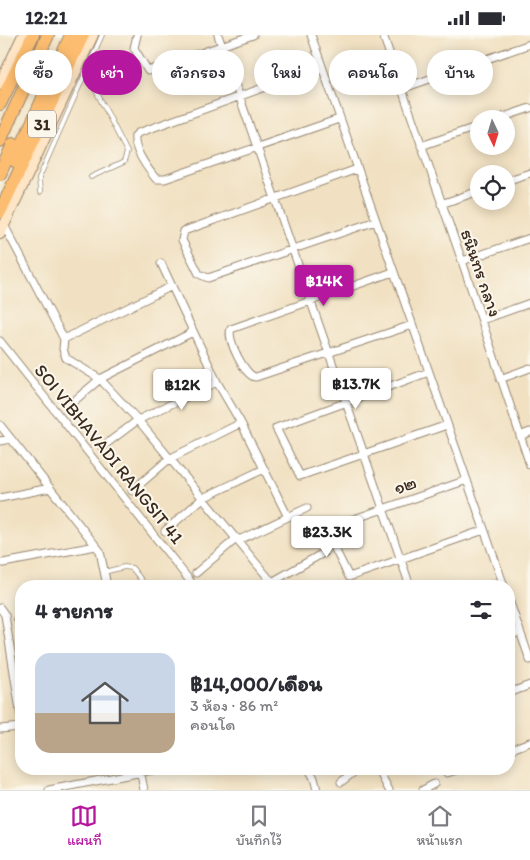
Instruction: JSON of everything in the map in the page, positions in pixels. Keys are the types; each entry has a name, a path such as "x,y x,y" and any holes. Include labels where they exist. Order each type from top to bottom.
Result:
{"highway":[{"path":"0,103 33,35"},
{"name":"31","path":"0,122 41,35"},
{"path":"0,141 48,35"},
{"path":"0,174 63,35"},
{"name":"31","path":"0,195 71,35"},
{"name":"31","path":"0,212 83,35"}],"main road":[{"path":"0,84 23,35"},
{"name":"31","path":"2,230 93,35"}],"street":[{"path":"137,35 134,48 148,71 253,35"},
{"path":"218,35 408,580"},
{"path":"311,35 502,580"},
{"name":"ธนินทร กลาง","path":"383,35 388,50"},
{"path":"417,84 530,44"},
{"path":"321,67 138,133 135,136 135,143 152,173 160,180 339,119"},
{"name":"ธนินทร กลาง","path":"404,95 530,465"},
{"path":"515,113 530,108"},
{"path":"421,146 470,129"},
{"path":"357,169 184,231 182,240 199,275 213,277 376,221"},
{"path":"515,178 530,173"},
{"path":"441,204 470,194"},
{"path":"2,230 64,339 63,349 66,358 100,379 138,420 270,580"},
{"path":"462,261 530,237"},
{"path":"161,263 216,383 241,423 288,517"},
{"path":"393,272 231,329 229,339 247,373 252,377 261,377 412,325"},
{"path":"64,339 172,286"},
{"path":"482,320 530,303"},
{"path":"74,401 100,379 194,332"},
{"name":"SOI VIBHAVADI RANGSIT 41","path":"0,341 189,580"},
{"path":"500,379 530,368"},
{"path":"428,372 276,427 300,476 447,425"},
{"path":"102,447 138,420 216,383"},
{"path":"132,491 169,459 241,423"},
{"path":"0,425 100,551 106,580"},
{"path":"520,436 530,432"},
{"path":"0,441 11,439"},
{"path":"165,531 204,499 264,469"},
{"name":"๑๒","path":"400,560 349,577 325,529 466,480"},
{"path":"0,498 50,488"},
{"path":"196,573 238,539 307,508"},
{"path":"400,560 484,530"},
{"path":"3,563 96,546"},
{"path":"276,580 325,552"},
{"path":"0,608 4,615 15,681"},
{"path":"515,617 530,660"},
{"path":"515,634 520,632"},
{"path":"515,691 530,685"},
{"path":"0,729 15,728"},
{"path":"515,748 530,742"},
{"path":"49,790 118,775"},
{"path":"142,775 144,790"},
{"path":"312,775 317,790"},
{"path":"341,782 350,775"},
{"path":"381,775 389,790"},
{"path":"423,790 434,784"}],"lane":[{"path":"95,50 102,35"},
{"path":"40,192 39,178 82,78"},
{"path":"91,177 124,162 127,152 97,95"},
{"path":"104,572 124,567 132,568 141,580"}]}
